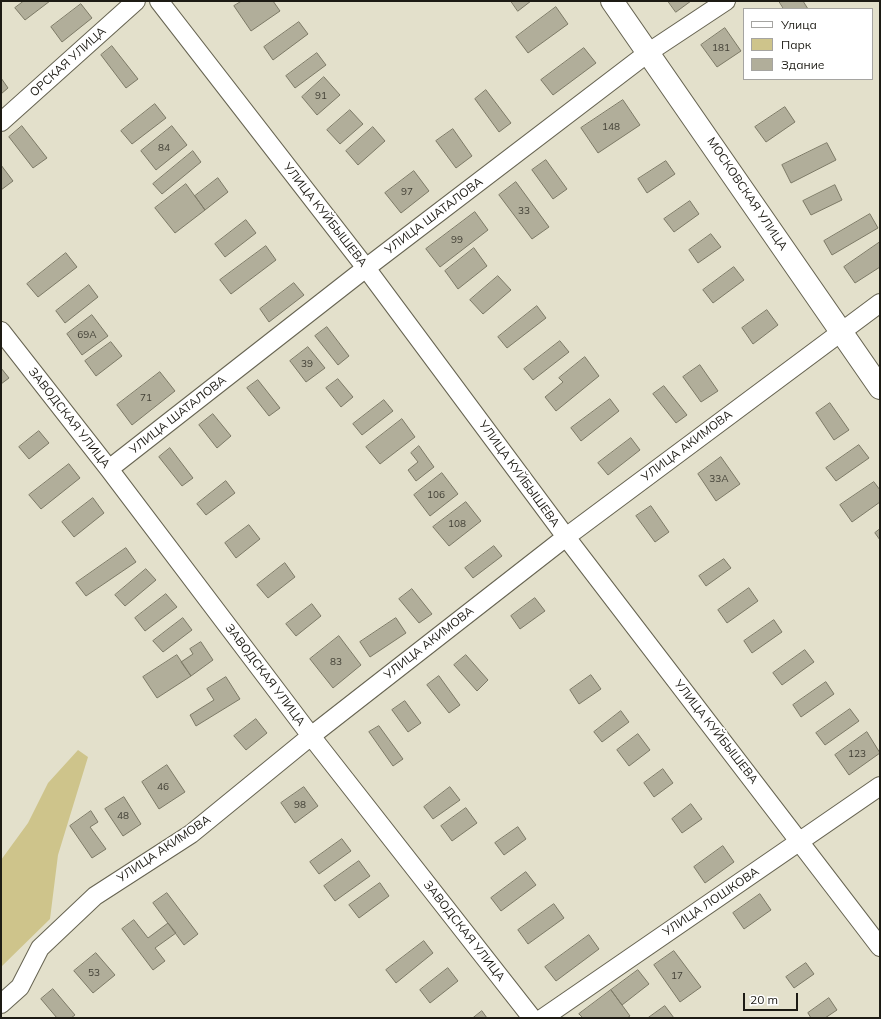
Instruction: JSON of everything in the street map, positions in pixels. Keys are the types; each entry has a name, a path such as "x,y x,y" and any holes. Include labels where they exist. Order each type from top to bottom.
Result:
{"street":[{"name":"ОРСКАЯ УЛИЦА","path":"1,122 136,1"},
{"name":"УЛИЦА КУЙБЫШЕВА","path":"159,1 366,268 566,537 880,947"},
{"name":"МОСКОВСКАЯ УЛИЦА","path":"612,1 649,52 880,388"},
{"name":"УЛИЦА ШАТАЛОВА","path":"109,469 366,268 649,52 726,1"},
{"name":"УЛИЦА АКИМОВА","path":"1,1004 20,987 40,948 94,896 191,834 311,736 566,537 841,331 880,304"},
{"name":"ЗАВОДСКАЯ УЛИЦА","path":"1,331 109,469 311,736 532,1018"},
{"name":"УЛИЦА ЛОШКОВА","path":"543,1018 880,786"}],"green space":[{"path":"78,750 88,757 58,855 50,919 1,967 1,860 28,823 48,783"}],"building":[{"path":"24,1 50,1 25,20 15,8"},
{"path":"242,1 273,1 280,11 251,31 234,6"},
{"path":"511,1 531,1 518,11"},
{"path":"668,1 691,1 676,12"},
{"path":"779,1 803,1 807,8 783,8"},
{"path":"81,4 92,18 62,42 51,27"},
{"path":"556,7 568,24 528,53 516,37"},
{"path":"299,22 308,34 273,60 264,47"},
{"path":"725,28 741,51 717,67 701,45"},
{"path":"112,46 138,79 126,88 101,55"},
{"path":"584,48 596,63 553,95 541,80"},
{"path":"317,53 326,65 295,88 286,76"},
{"path":"324,77 340,95 317,115 302,97"},
{"path":"1,78 8,88 1,94"},
{"path":"486,90 511,123 499,132 475,99"},
{"path":"623,100 640,125 598,153 581,128"},
{"path":"155,104 166,118 132,144 121,131"},
{"path":"785,107 795,122 766,142 755,127"},
{"path":"350,110 363,124 340,144 327,130"},
{"path":"22,126 47,158 33,168 9,137"},
{"path":"172,126 187,145 156,170 141,151"},
{"path":"373,127 385,141 358,165 346,151"},
{"path":"453,129 472,156 456,168 436,141"},
{"path":"827,143 836,160 791,183 782,165"},
{"path":"193,151 201,162 162,194 153,184"},
{"path":"546,160 567,189 553,199 532,170"},
{"path":"666,161 675,174 647,193 638,179"},
{"path":"1,165 13,181 1,190"},
{"path":"414,171 429,191 401,213 385,193"},
{"path":"218,178 228,192 205,210 195,196"},
{"path":"516,182 549,227 532,239 499,195"},
{"path":"186,184 205,210 175,233 155,208"},
{"path":"835,185 842,200 811,215 803,201"},
{"path":"690,201 699,214 674,232 664,219"},
{"path":"475,212 488,230 440,267 426,249"},
{"path":"870,214 878,228 832,255 824,241"},
{"path":"246,220 256,233 225,257 215,244"},
{"path":"711,234 721,247 698,263 689,250"},
{"path":"880,242 880,267 855,283 844,267"},
{"path":"266,246 276,260 231,294 220,280"},
{"path":"474,248 487,266 458,289 445,271"},
{"path":"66,253 77,267 38,297 27,284"},
{"path":"734,267 744,280 713,303 703,290"},
{"path":"498,276 511,290 483,314 470,300"},
{"path":"294,283 304,295 269,322 260,309"},
{"path":"89,285 98,297 65,323 56,311"},
{"path":"537,306 546,318 507,348 498,337"},
{"path":"767,310 778,325 753,344 742,328"},
{"path":"92,315 108,336 82,355 67,334"},
{"path":"327,327 349,356 338,365 315,336"},
{"path":"560,341 569,352 533,380 524,369"},
{"path":"111,342 122,356 96,376 85,361"},
{"path":"308,347 325,368 306,382 290,361"},
{"path":"585,357 599,376 556,411 545,397 563,382 559,378"},
{"path":"700,365 718,391 701,402 683,377"},
{"path":"1,368 9,378 1,384"},
{"path":"160,372 175,391 132,425 117,405"},
{"path":"338,379 353,397 341,407 326,388"},
{"path":"258,380 280,408 269,416 247,388"},
{"path":"664,386 687,415 676,423 653,394"},
{"path":"610,399 619,411 581,441 571,428"},
{"path":"384,400 393,411 362,435 353,424"},
{"path":"830,403 849,430 834,440 816,413"},
{"path":"213,414 231,436 217,448 199,425"},
{"path":"402,419 415,437 380,464 366,447"},
{"path":"39,431 49,443 29,459 19,447"},
{"path":"631,438 640,450 608,475 598,463"},
{"path":"859,445 869,458 836,481 826,468"},
{"path":"419,446 434,467 416,481 408,470 418,462 411,453"},
{"path":"170,448 193,478 182,486 159,457"},
{"path":"721,457 740,484 716,501 698,474"},
{"path":"69,464 80,478 41,509 29,495"},
{"path":"442,473 458,494 430,516 414,495"},
{"path":"226,481 235,493 206,515 197,504"},
{"path":"874,482 880,490 880,502 852,522 840,505"},
{"path":"93,498 104,513 74,537 62,522"},
{"path":"466,502 481,521 449,546 433,527"},
{"path":"651,506 669,532 655,542 636,516"},
{"path":"249,525 260,539 236,558 225,543"},
{"path":"880,529 880,540 875,533"},
{"path":"494,546 502,556 473,578 465,568"},
{"path":"126,548 136,562 86,596 76,583"},
{"path":"724,559 731,568 706,586 699,576"},
{"path":"285,563 295,577 268,598 257,585"},
{"path":"146,569 156,580 125,606 115,595"},
{"path":"749,588 758,601 727,623 718,610"},
{"path":"412,589 432,614 419,623 399,599"},
{"path":"166,594 177,607 145,631 135,618"},
{"path":"535,598 545,611 520,629 511,616"},
{"path":"312,604 321,616 296,636 286,624"},
{"path":"183,618 192,630 163,652 153,641"},
{"path":"396,618 406,633 370,657 360,642"},
{"path":"774,620 782,632 752,653 744,641"},
{"path":"339,636 361,665 333,688 310,659"},
{"path":"201,642 213,660 191,676 181,662 193,654 190,649"},
{"path":"805,650 814,662 782,685 773,673"},
{"path":"177,655 191,676 157,698 143,677"},
{"path":"466,655 488,680 477,691 454,665"},
{"path":"591,675 601,689 579,704 570,690"},
{"path":"439,676 460,705 449,713 427,685"},
{"path":"226,677 240,699 196,726 190,715 214,700 207,689"},
{"path":"826,682 834,694 801,717 793,705"},
{"path":"405,701 421,723 408,732 392,710"},
{"path":"850,709 859,721 825,745 816,733"},
{"path":"621,711 629,722 602,742 594,732"},
{"path":"256,719 267,733 246,750 234,736"},
{"path":"379,726 403,759 393,766 369,732"},
{"path":"867,732 880,753 849,775 835,755"},
{"path":"638,734 650,750 629,766 617,750"},
{"path":"167,765 185,792 159,809 142,782"},
{"path":"663,769 673,783 654,797 644,783"},
{"path":"304,787 318,806 295,823 281,803"},
{"path":"450,787 460,800 433,819 424,807"},
{"path":"124,797 141,824 123,836 105,809"},
{"path":"691,804 702,819 682,833 672,819"},
{"path":"466,808 477,823 452,841 441,826"},
{"path":"91,811 98,822 90,827 106,849 92,858 70,826"},
{"path":"518,827 526,839 504,855 495,843"},
{"path":"342,839 351,851 319,874 310,862"},
{"path":"723,846 734,862 705,883 694,867"},
{"path":"359,861 370,876 335,901 324,886"},
{"path":"526,872 536,885 501,911 491,898"},
{"path":"380,883 389,896 359,918 349,905"},
{"path":"167,893 198,934 184,945 153,903"},
{"path":"760,894 771,910 744,929 733,913"},
{"path":"554,904 564,918 528,944 518,930"},
{"path":"134,920 148,938 168,923 176,933 155,948 165,961 153,970 122,929"},
{"path":"589,935 599,949 556,981 545,967"},
{"path":"424,941 433,953 396,983 386,970"},
{"path":"674,951 701,987 680,1002 654,965"},
{"path":"96,953 115,975 93,993 74,971"},
{"path":"806,963 814,974 794,988 786,977"},
{"path":"448,968 458,981 430,1003 420,990"},
{"path":"638,970 649,984 622,1005 611,990"},
{"path":"53,989 75,1015 71,1018 57,1018 41,999"},
{"path":"611,990 630,1016 627,1018 583,1018 579,1014"},
{"path":"829,998 837,1010 825,1018 811,1018 808,1013"},
{"path":"665,1006 674,1018 648,1018"},
{"path":"482,1011 487,1018 473,1018"}]}
